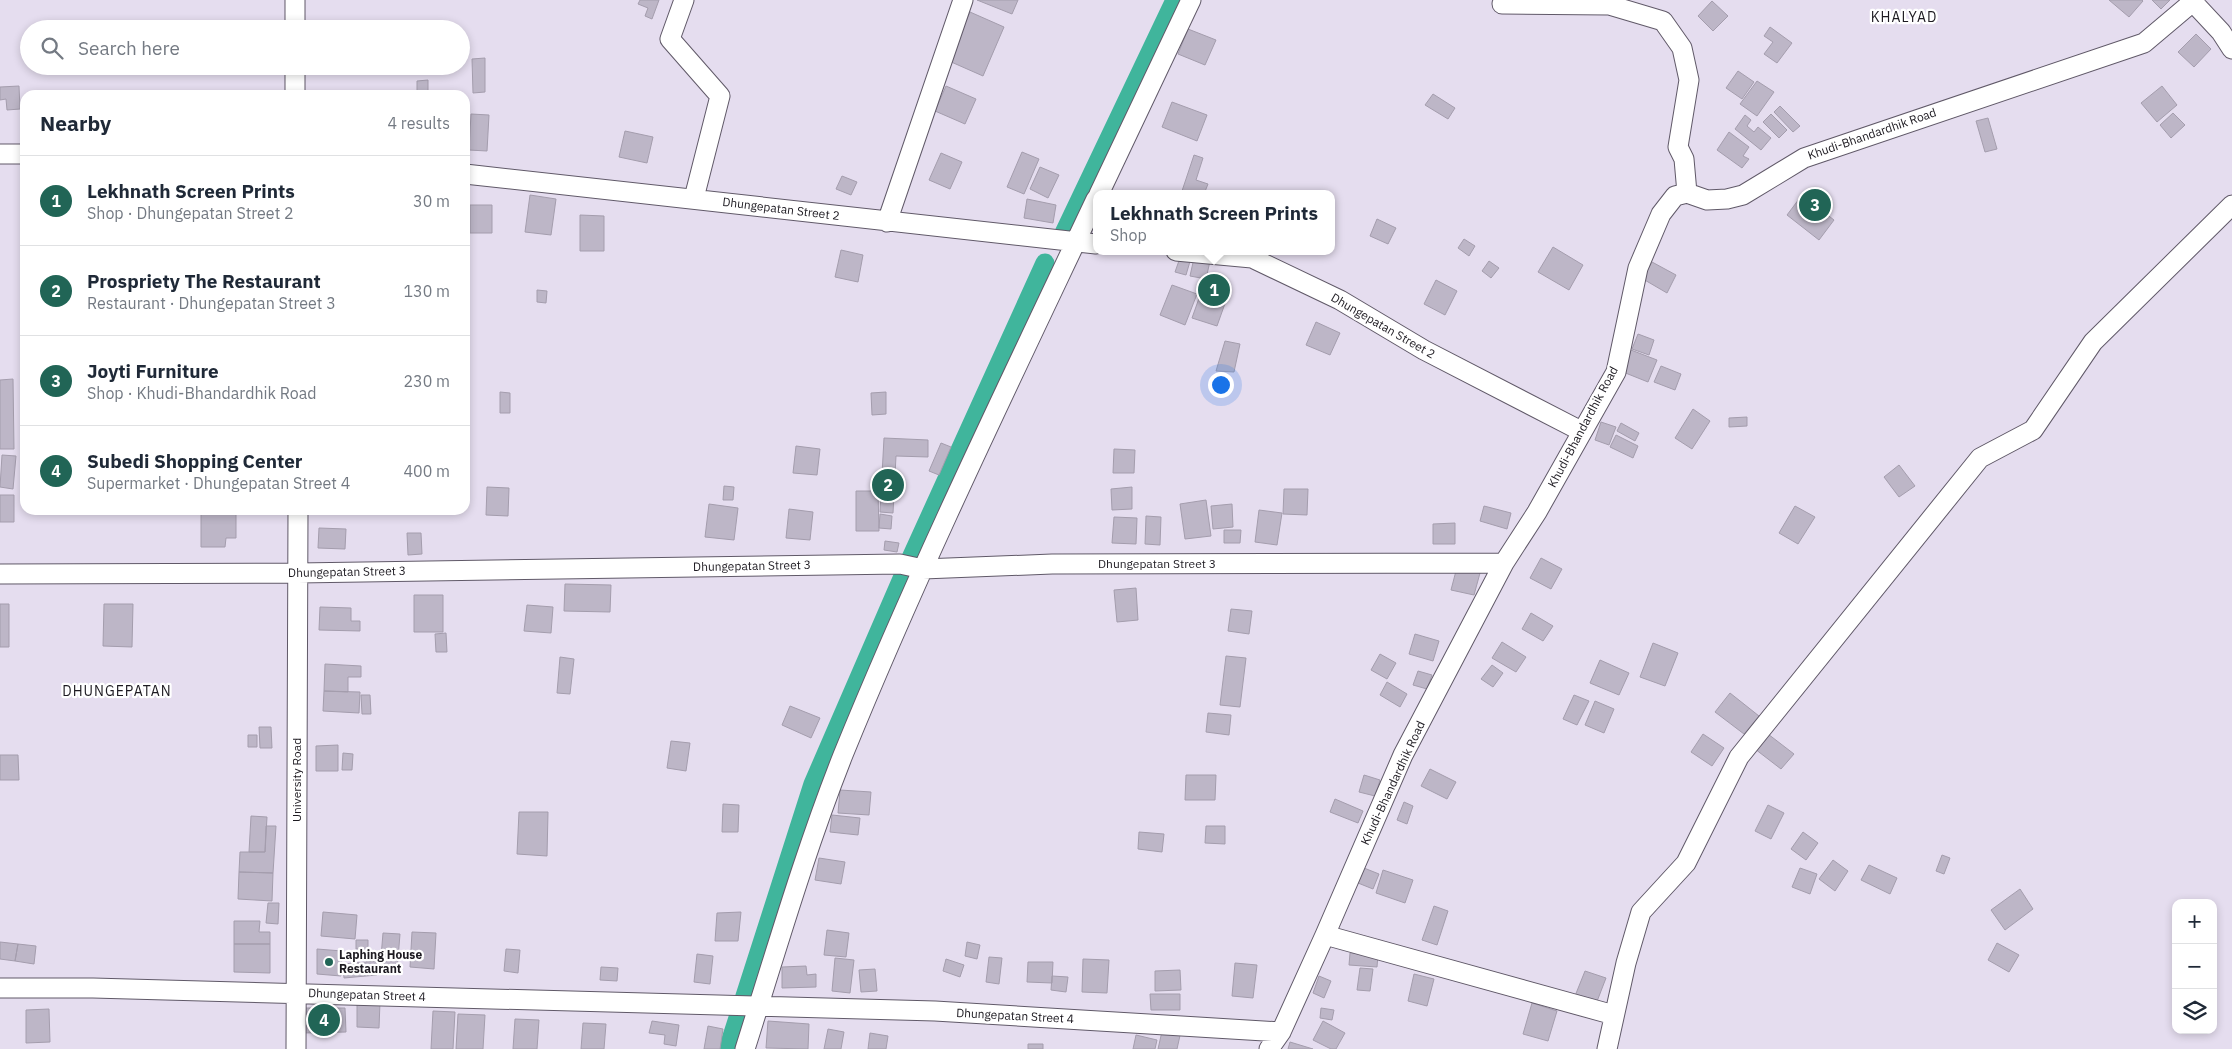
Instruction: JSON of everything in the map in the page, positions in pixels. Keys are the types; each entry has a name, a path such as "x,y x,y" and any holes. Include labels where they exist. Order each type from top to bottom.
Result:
{"street":[{"path":"295,0 295,20"},
{"path":"684,0 670,39 720,96 694,198"},
{"path":"887,222 963,0"},
{"path":"1101,190 1191,0"},
{"path":"2194,1 2221,32 2232,49"},
{"name":"Khudi-Bhandardhik Road","path":"1269,1049 1280,1032 1325,935 1403,755 1504,563 1537,512 1616,372 1638,268 1661,214 1675,196 1687,193 1707,200 1727,199 1743,195 1804,158 2144,43 2194,1"},
{"path":"1502,4 1609,5 1663,21 1682,48 1689,80 1678,147 1684,159 1687,193"},
{"path":"295,75 295,90"},
{"path":"0,154 20,154"},
{"name":"Dhungepatan Street 2","path":"470,175 1093,244"},
{"path":"745,1049 747,1006 836,774 923,569 1093,205"},
{"path":"1607,1049 1641,912 1686,863 1739,757 1980,458 2033,430 2093,342 2232,205"},
{"name":"Dhungepatan Street 2","path":"1219,255 1252,258 1340,300 1424,350 1582,431"},
{"name":"University Road","path":"296,1049 298,515"},
{"name":"Dhungepatan Street 3","path":"0,574 900,564 923,569 1062,564 1504,563"},
{"path":"1325,935 1614,1015"},
{"name":"Dhungepatan Street 4","path":"0,988 93,988 935,1011 1280,1032"}],"building":[{"path":"640,0 659,0 652,19 645,16 648,8 638,4"},
{"path":"977,0 1018,0 1012,14"},
{"path":"2109,0 2142,0 2143,1 2129,17"},
{"path":"2152,0 2170,0 2161,9"},
{"path":"1712,1 1728,16 1713,31 1698,16"},
{"path":"970,12 1004,27 983,76 949,61"},
{"path":"1770,27 1792,43 1777,63 1764,54 1773,42 1764,36"},
{"path":"1188,29 1216,40 1205,65 1178,54"},
{"path":"2196,34 2211,49 2194,67 2178,52"},
{"path":"485,58 485,92 473,93 472,59"},
{"path":"1738,71 1754,82 1742,99 1726,88"},
{"path":"428,80 428,90 417,90 417,81"},
{"path":"1757,81 1774,92 1757,116 1740,104"},
{"path":"19,86 20,109 7,110 6,99 0,100 0,87"},
{"path":"946,86 976,99 965,124 935,111"},
{"path":"2162,86 2177,105 2157,122 2141,103"},
{"path":"1433,94 1455,108 1448,119 1425,105"},
{"path":"1172,102 1207,115 1197,141 1162,127"},
{"path":"1780,106 1800,126 1793,132 1774,112"},
{"path":"2173,113 2185,125 2171,138 2160,125"},
{"path":"471,114 489,115 487,151 470,150"},
{"path":"1771,114 1787,130 1779,138 1763,122"},
{"path":"1745,115 1751,120 1747,126 1754,132 1758,127 1771,138 1761,150 1735,129"},
{"path":"1988,118 1997,149 1985,152 1976,121"},
{"path":"625,131 653,137 647,163 619,157"},
{"path":"1729,132 1749,147 1743,156 1749,159 1742,168 1717,150"},
{"path":"1022,152 1039,159 1024,194 1007,187"},
{"path":"941,153 962,162 950,189 929,180"},
{"path":"1194,155 1203,158 1196,180 1208,184 1206,190 1182,190"},
{"path":"1040,167 1059,175 1048,198 1030,189"},
{"path":"842,176 857,182 851,195 836,189"},
{"path":"530,195 556,199 551,235 525,232"},
{"path":"1802,195 1834,220 1819,240 1787,215"},
{"path":"1027,199 1056,205 1053,223 1024,218"},
{"path":"470,205 492,205 492,233 470,233"},
{"path":"580,215 604,216 604,251 580,251"},
{"path":"1377,219 1396,228 1388,244 1370,236"},
{"path":"1464,239 1475,246 1469,256 1458,248"},
{"path":"1553,247 1583,265 1569,290 1538,272"},
{"path":"841,250 863,255 858,282 835,277"},
{"path":"1181,255 1191,258 1186,275 1175,272"},
{"path":"1194,258 1210,261 1206,279 1190,276"},
{"path":"1489,261 1499,268 1491,278 1482,271"},
{"path":"1652,262 1676,275 1667,293 1643,279"},
{"path":"1436,280 1457,291 1445,315 1424,304"},
{"path":"1172,285 1197,294 1185,325 1160,315"},
{"path":"1203,287 1228,295 1217,326 1192,318"},
{"path":"537,290 547,291 546,303 537,302"},
{"path":"1316,322 1340,333 1330,355 1306,345"},
{"path":"1638,334 1654,340 1649,355 1632,349"},
{"path":"1225,341 1240,344 1234,372 1216,371"},
{"path":"1631,350 1657,360 1648,382 1623,372"},
{"path":"1661,366 1681,374 1675,390 1654,382"},
{"path":"13,379 14,449 0,449 0,380"},
{"path":"500,392 510,393 510,413 500,413"},
{"path":"886,392 886,414 872,415 871,393"},
{"path":"1693,409 1710,421 1692,449 1675,438"},
{"path":"1747,417 1747,426 1729,427 1729,418"},
{"path":"1601,422 1616,427 1609,445 1595,440"},
{"path":"1621,423 1639,433 1635,441 1617,431"},
{"path":"1616,435 1638,446 1633,458 1610,447"},
{"path":"884,438 928,440 928,457 896,456 893,513 880,512"},
{"path":"941,443 951,447 939,475 929,471"},
{"path":"796,446 820,449 817,475 793,473"},
{"path":"1114,449 1135,450 1134,473 1113,473"},
{"path":"2,455 16,456 13,489 0,487"},
{"path":"1899,465 1915,486 1899,497 1884,477"},
{"path":"724,486 734,487 733,500 723,500"},
{"path":"487,487 509,488 508,516 486,515"},
{"path":"1132,487 1132,509 1112,510 1111,489"},
{"path":"1284,489 1308,489 1307,515 1283,514"},
{"path":"856,491 878,491 879,531 856,531"},
{"path":"0,495 14,495 14,522 0,522"},
{"path":"1206,500 1211,536 1185,539 1180,504"},
{"path":"709,504 738,508 734,540 705,537"},
{"path":"1232,504 1233,527 1213,529 1211,506"},
{"path":"1484,506 1511,513 1507,529 1480,521"},
{"path":"1795,506 1815,517 1798,544 1779,533"},
{"path":"789,509 813,512 810,540 786,538"},
{"path":"1259,510 1282,513 1277,545 1255,542"},
{"path":"880,514 892,516 891,529 879,528"},
{"path":"201,515 236,515 236,538 226,538 225,547 201,547"},
{"path":"1146,516 1161,517 1160,545 1145,544"},
{"path":"1114,517 1137,518 1136,544 1112,543"},
{"path":"1455,523 1455,544 1433,544 1433,524"},
{"path":"319,528 346,529 345,549 318,548"},
{"path":"1224,530 1241,530 1240,543 1224,543"},
{"path":"407,533 421,533 422,554 408,555"},
{"path":"885,541 899,543 897,552 884,550"},
{"path":"1541,558 1562,569 1551,589 1530,578"},
{"path":"1457,567 1480,573 1474,595 1451,590"},
{"path":"565,584 611,585 610,612 564,611"},
{"path":"1136,588 1138,620 1117,622 1114,590"},
{"path":"414,595 443,595 443,632 414,632"},
{"path":"0,604 9,604 9,647 0,647"},
{"path":"104,604 133,604 132,647 103,646"},
{"path":"527,605 553,607 551,633 524,631"},
{"path":"320,607 351,608 351,621 360,621 360,631 319,630"},
{"path":"1231,609 1252,611 1249,634 1228,631"},
{"path":"1531,613 1553,626 1543,641 1522,629"},
{"path":"446,633 447,652 436,652 435,634"},
{"path":"1415,634 1439,641 1433,661 1409,654"},
{"path":"1502,642 1526,657 1516,672 1492,658"},
{"path":"1653,643 1678,653 1665,686 1640,677"},
{"path":"1380,654 1396,663 1387,679 1371,670"},
{"path":"1226,656 1246,658 1240,707 1220,705"},
{"path":"560,657 574,659 570,694 557,693"},
{"path":"1600,660 1629,673 1619,695 1590,683"},
{"path":"325,664 361,666 361,677 348,677 348,692 324,691"},
{"path":"1492,665 1503,673 1493,687 1481,679"},
{"path":"1418,671 1432,675 1427,689 1413,685"},
{"path":"1387,682 1407,694 1400,707 1380,695"},
{"path":"324,691 360,692 359,713 323,711"},
{"path":"1730,693 1759,716 1744,734 1715,712"},
{"path":"361,695 370,695 371,714 362,714"},
{"path":"1574,695 1589,701 1577,725 1563,719"},
{"path":"1595,701 1614,709 1604,733 1585,725"},
{"path":"790,706 820,718 811,738 782,725"},
{"path":"1208,713 1231,715 1229,735 1206,732"},
{"path":"259,727 271,727 272,748 260,748"},
{"path":"1703,734 1724,748 1712,766 1691,752"},
{"path":"1768,734 1794,754 1781,769 1755,749"},
{"path":"248,735 257,735 257,747 248,747"},
{"path":"671,741 690,743 686,771 667,768"},
{"path":"338,745 338,771 316,771 316,746"},
{"path":"343,753 353,754 352,770 342,770"},
{"path":"0,755 18,755 19,780 0,780"},
{"path":"1430,769 1456,782 1447,799 1421,786"},
{"path":"1186,775 1216,775 1215,800 1185,800"},
{"path":"1364,775 1380,780 1375,796 1359,792"},
{"path":"840,790 871,792 869,815 838,813"},
{"path":"1335,799 1363,811 1358,823 1330,812"},
{"path":"1404,802 1413,806 1407,824 1397,820"},
{"path":"723,804 739,805 738,832 722,832"},
{"path":"1768,805 1784,813 1771,839 1755,831"},
{"path":"519,812 548,812 547,856 517,854"},
{"path":"832,815 860,818 858,835 830,832"},
{"path":"251,816 267,817 265,852 249,852"},
{"path":"266,826 276,826 273,873 239,872 240,852 265,852"},
{"path":"1206,826 1225,826 1225,844 1205,843"},
{"path":"1139,832 1164,834 1162,852 1138,849"},
{"path":"1803,832 1818,843 1806,860 1791,849"},
{"path":"1942,855 1950,858 1944,874 1936,871"},
{"path":"819,858 845,862 841,884 815,880"},
{"path":"1833,860 1848,871 1835,891 1819,879"},
{"path":"1869,865 1897,878 1890,894 1861,880"},
{"path":"1364,868 1379,874 1373,889 1358,883"},
{"path":"1800,868 1817,874 1810,894 1792,887"},
{"path":"1383,870 1413,880 1405,903 1376,893"},
{"path":"239,872 273,873 272,901 238,899"},
{"path":"2020,889 2033,909 2005,930 1991,910"},
{"path":"268,903 279,903 278,924 266,923"},
{"path":"1434,906 1448,911 1437,945 1422,940"},
{"path":"323,912 357,915 355,939 321,936"},
{"path":"741,912 738,941 715,941 717,913"},
{"path":"234,921 260,921 259,932 270,932 270,944 234,944"},
{"path":"827,930 849,933 846,957 824,955"},
{"path":"412,932 436,933 434,969 410,967"},
{"path":"383,933 400,934 397,971 380,969"},
{"path":"356,940 368,940 368,949 356,949"},
{"path":"0,942 18,944 15,961 0,959"},
{"path":"967,942 980,945 977,959 965,956"},
{"path":"1997,943 2019,955 2009,972 1988,960"},
{"path":"18,944 36,946 34,964 15,961"},
{"path":"234,944 270,944 270,973 234,972"},
{"name":"Laphing House Restaurant","path":"317,949 342,951 341,976 317,974"},
{"path":"506,949 520,950 518,973 504,971"},
{"path":"1350,953 1378,955 1377,967 1349,965"},
{"path":"697,954 713,956 710,984 694,982"},
{"path":"989,957 1002,958 999,984 986,982"},
{"path":"835,958 854,960 850,993 832,991"},
{"path":"946,959 964,965 960,977 943,971"},
{"path":"1083,959 1109,960 1107,993 1082,992"},
{"path":"376,961 377,975 344,978 343,964"},
{"path":"1028,962 1053,962 1052,983 1027,982"},
{"path":"1235,963 1257,965 1253,998 1232,996"},
{"path":"806,966 807,975 816,974 816,987 782,988 782,967"},
{"path":"601,967 618,968 617,981 600,980"},
{"path":"1360,968 1373,969 1370,991 1357,990"},
{"path":"875,969 877,991 861,992 859,970"},
{"path":"1180,970 1181,990 1155,991 1155,971"},
{"path":"1585,971 1606,978 1596,1004 1575,996"},
{"path":"1414,974 1434,979 1427,1006 1408,1001"},
{"path":"1052,976 1068,977 1066,992 1051,990"},
{"path":"1319,976 1331,981 1324,998 1313,993"},
{"path":"1150,994 1180,994 1180,1010 1151,1010"},
{"path":"380,1002 379,1028 357,1027 357,1003"},
{"path":"1532,1003 1557,1011 1548,1041 1523,1034"},
{"path":"303,1008 345,1008 346,1032 302,1033"},
{"path":"1321,1008 1334,1010 1332,1020 1320,1018"},
{"path":"49,1009 50,1042 26,1043 26,1010"},
{"path":"433,1011 455,1012 453,1049 431,1049"},
{"path":"458,1014 485,1015 483,1049 456,1049"},
{"path":"515,1019 539,1020 537,1049 513,1049"},
{"path":"652,1021 679,1025 676,1046 664,1044 665,1035 649,1033"},
{"path":"768,1021 809,1024 808,1049 766,1048"},
{"path":"1323,1021 1345,1033 1336,1049 1331,1049 1313,1040"},
{"path":"583,1023 606,1024 604,1049 581,1049"},
{"path":"708,1026 723,1029 720,1049 704,1049"},
{"path":"1163,1027 1181,1031 1177,1049 1158,1049"},
{"path":"828,1029 844,1032 841,1049 824,1049"},
{"path":"870,1033 888,1036 886,1049 868,1049"},
{"path":"1136,1035 1157,1040 1155,1049 1133,1049"},
{"path":"1290,1042 1313,1049 1288,1049"},
{"path":"1028,1044 1043,1044 1043,1049 1028,1049"}],"waterway":[{"path":"1064,233 1175,0"},
{"path":"911,558 1045,263"},
{"path":"728,1049 813,784 904,574"}],"place":[{"name":"Joyti Furniture","path":"1815,205"},
{"name":"Lekhnath Screen Prints","path":"1214,290"},
{"name":"Prospriety The Restaurant","path":"888,485"},
{"name":"Laphing House Restaurant","path":"329,962"},
{"name":"Subedi Shopping Center","path":"324,1020"}],"district":[{"name":"KHALYAD","path":"1904,17"},
{"name":"DHUNGEPATAN","path":"117,691"}]}
